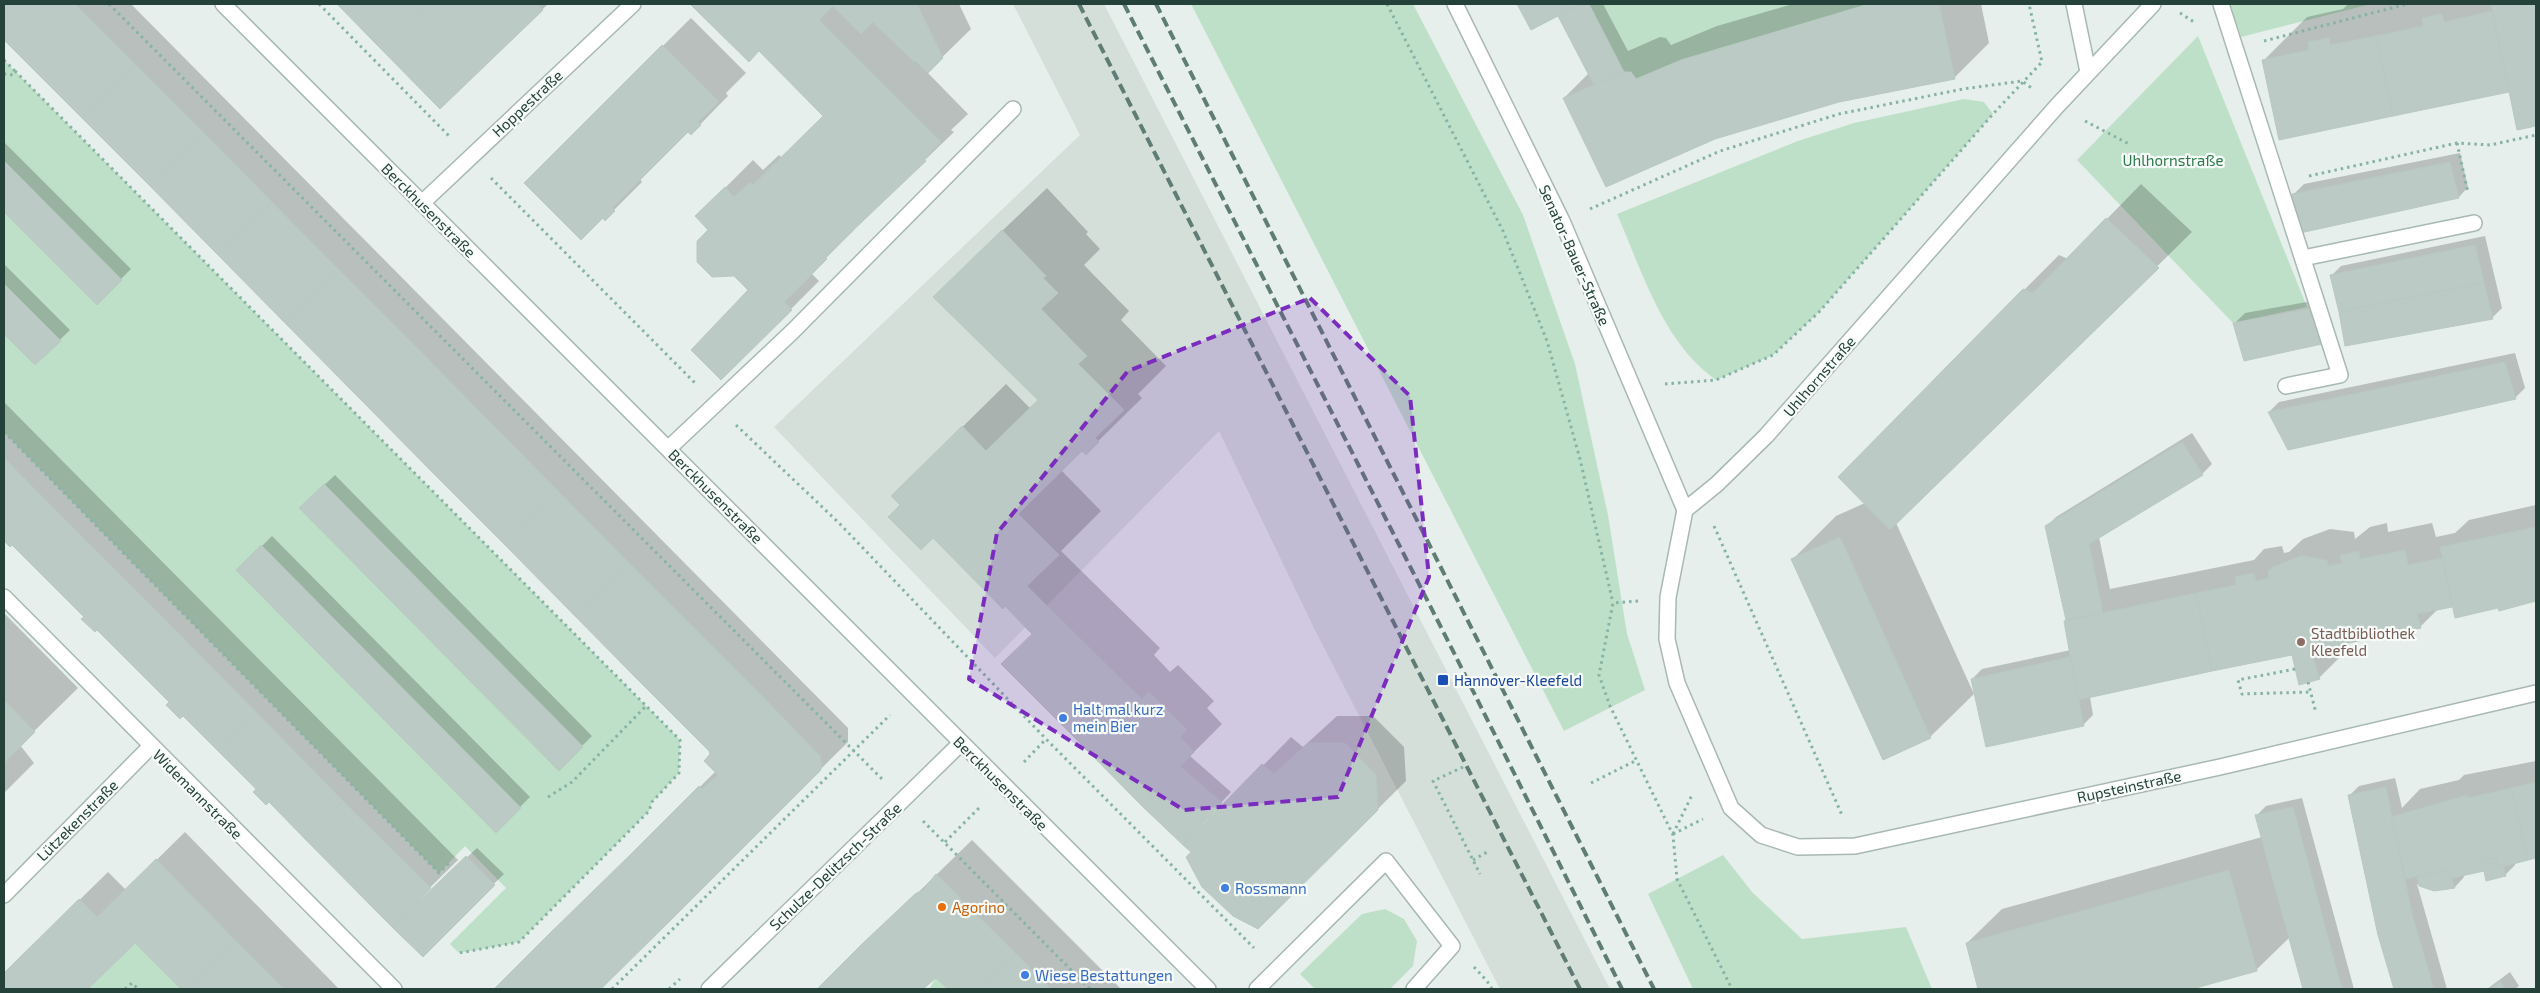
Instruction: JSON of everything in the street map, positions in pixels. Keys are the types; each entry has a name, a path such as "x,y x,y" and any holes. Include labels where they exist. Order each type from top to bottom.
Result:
{"street":[{"name":"Berckhusenstraße","path":"223,4 1208,989"},
{"name":"Hoppestraße","path":"422,203 633,4"},
{"name":"Senator-Bauer-Straße","path":"1455,4 1562,221 1685,510"},
{"path":"2074,4 2088,72"},
{"name":"Uhlhornstraße","path":"1685,510 1701,498 1766,436 2057,106 2153,4"},
{"path":"2221,4 2340,375 2286,386"},
{"path":"669,448 793,331 1013,109"},
{"path":"2303,258 2474,224"},
{"path":"1668,597 1685,510"},
{"name":"Widemannstraße","path":"4,597 394,989"},
{"name":"Rupsteinstraße","path":"1668,597 1666,638 1676,683 1731,808 1760,835 1798,847 1855,846 2220,767 2536,694"},
{"name":"Schulze-Delitzsch-Straße","path":"709,989 961,743"},
{"name":"Lützekenstraße","path":"4,895 151,746"},
{"path":"1257,989 1386,862 1452,946 1414,989"}],"path":[{"path":"109,4 1090,989"},
{"path":"319,4 716,404 839,523 1046,739 1276,970"},
{"path":"1386,4 1503,231 1547,340 1580,459 1613,604 1599,675 1610,706 1673,835 1677,879 1732,989"},
{"path":"1632,387 1716,380 1773,355 1819,312 2022,81 2042,62 2029,4"},
{"path":"2173,9 2235,48 2407,4"},
{"path":"4,60 680,740 680,773 652,802 649,811 519,942 459,953"},
{"path":"4,74 11,75 15,71"},
{"path":"1562,221 1720,151 1839,114 1963,89 2022,81 2057,106 2129,144"},
{"path":"2276,176 2311,176 2457,142 2490,145 2536,136"},
{"path":"2457,142 2474,224"},
{"path":"4,432 439,873 451,861"},
{"path":"1701,498 1855,846"},
{"path":"1613,604 1668,597"},
{"path":"2296,669 2238,680 2242,694 2311,692"},
{"path":"612,989 912,693"},
{"path":"548,797 572,782 646,706"},
{"path":"1590,783 1637,760"},
{"path":"1463,767 1433,781 1480,874 1473,859 1489,851"},
{"path":"126,989 132,983 138,989"}],"highlighted area":[{"path":"1310,298 1410,396 1429,577 1338,797 1184,810 969,679 997,533 1128,371"}],"shaded area":[{"path":"1013,4 1104,4 1610,989 1500,989 1315,630 1219,431 995,658 774,427 1080,135"}],"green space":[{"path":"1191,4 1413,4 1523,215 1575,364 1608,515 1627,634 1645,690 1564,731"},
{"path":"1589,4 1869,5 1636,79 1631,72 1624,72"},
{"path":"2230,4 2371,4 2241,37"},
{"name":"Uhlhornstraße","path":"2198,36 2307,307 2233,323 2077,160"},
{"path":"4,60 680,740 679,773 652,802 649,811 519,942 459,953 450,944 506,888 465,846 439,873 4,432 4,334 35,365 60,341 4,284 4,212 97,305 122,280 4,161","holes":["324,484 583,746 559,771 299,508","261,545 521,808 497,832"]},
{"path":"1964,99 1984,102 1993,114 1819,312 1773,355 1716,380 1698,365 1668,326 1656,304 1617,214 1798,141 1854,123"},
{"path":"1723,855 1752,892 1802,939 1906,927 1932,989 1693,989 1648,894"},
{"path":"1385,909 1404,919 1417,941 1413,966 1390,989 1315,989 1300,974 1362,914"},
{"path":"135,943 181,989 88,989"},
{"path":"936,978 948,989 929,989"}],"building":[{"path":"4,4 62,4 15,51 4,40"},
{"path":"62,4 75,4 135,64 81,117 15,51"},
{"path":"337,4 425,4 380,48"},
{"path":"425,4 537,4 543,10 440,109 380,48"},
{"path":"690,4 917,4 943,58 928,73 873,22 861,34 833,6 819,20 941,142 924,159 926,161 825,257 827,259 784,302 792,310 721,380 691,350 748,290 734,276 712,277 697,262 697,241 708,230 695,216 725,187 734,197 750,182 753,185 823,116 759,51 749,62"},
{"path":"1517,4 1581,4 1531,30"},
{"path":"1581,4 1589,4 1624,72 1594,85 1558,16"},
{"path":"1869,4 1939,4 1955,79 1839,102 1715,139 1606,187 1563,98 1624,72 1631,72 1636,79 1681,60"},
{"path":"2491,4 2536,4 2536,126 2517,130"},
{"path":"2492,11 2509,92 2393,116 2376,36 2423,26 2422,18 2442,14 2444,22"},
{"path":"2376,36 2393,116 2279,140 2262,60 2309,50 2308,42 2329,38 2330,45"},
{"path":"662,45 719,102 698,122 701,125 691,135 688,132 612,208 615,211 605,221 603,218 581,240 524,183"},
{"path":"135,64 205,134 151,187 81,117"},
{"path":"205,134 272,202 218,255 151,187"},
{"path":"4,161 122,280 97,305 4,212"},
{"path":"2450,162 2459,198 2300,233 2292,194"},
{"path":"272,202 340,271 286,324 218,255"},
{"path":"2106,218 2159,268 1890,530 1838,477 2023,289 2033,293"},
{"path":"1002,230 1046,276 1043,278 1058,293 1041,309 1087,356 1078,364 1124,410 1095,438 1099,442 1086,455 1082,451 1018,514 946,442 962,426 986,451 1038,400 933,297"},
{"path":"2475,245 2484,283 2339,312 2330,275"},
{"path":"340,271 423,354 369,408 286,324"},
{"path":"2484,283 2493,319 2345,346 2339,312"},
{"path":"4,284 61,341 35,365 4,334"},
{"path":"2313,308 2322,344 2244,361 2233,323"},
{"path":"423,354 491,423 437,477 369,408"},
{"path":"2505,362 2516,399 2288,450 2268,412"},
{"path":"491,423 559,492 505,545 437,477"},
{"path":"946,442 1059,555 1003,609 933,538 921,550 888,517 900,505 891,496"},
{"path":"2182,442 2203,475 2089,544 2103,613 2066,620 2045,526"},
{"path":"4,458 87,542 48,581 12,545 10,547 4,541"},
{"path":"324,484 583,747 559,771 299,508"},
{"path":"559,492 628,562 574,615 505,545"},
{"path":"2536,527 2536,601 2499,611 2498,608 2455,618 2440,547"},
{"path":"1840,537 1931,738 1883,760 1791,559"},
{"path":"87,542 173,628 134,667 97,630 95,632 81,619 84,617 48,581"},
{"path":"261,545 521,808 496,833 236,570"},
{"path":"2405,550 2408,565 2442,558 2452,607 2417,614 2421,628 2311,651 2320,679 2299,685 2292,655 2212,671 2196,593 2236,585 2235,577 2254,573 2256,581 2269,578 2268,571 2273,567 2301,556 2327,560 2328,566 2342,563 2340,555 2359,551 2360,559"},
{"path":"628,562 696,630 642,684 574,615"},
{"path":"1027,586 1126,684 1073,736 1001,664 1032,634 1006,607"},
{"path":"2196,593 2212,671 2078,700 2064,621"},
{"path":"173,628 257,713 218,751 183,716 180,719 166,705 169,702 134,667"},
{"path":"696,630 763,697 709,751 642,684"},
{"path":"2070,657 2084,726 1986,747 1971,679"},
{"path":"1126,684 1142,699 1149,692 1187,730 1180,737 1194,752 1142,806 1073,736"},
{"path":"763,697 820,756 822,766 820,771 749,842 696,789 699,786 702,789 718,775 704,761 710,754 709,751"},
{"path":"4,700 35,732 4,763"},
{"path":"257,713 343,801 305,839 269,802 266,805 253,792 256,789 218,751"},
{"path":"1308,743 1345,743 1376,775 1378,810 1258,929 1233,916 1202,887 1186,857 1191,852 1183,845 1262,764 1274,774"},
{"path":"1180,766 1222,803 1183,845 1142,806"},
{"path":"2536,782 2536,858 2528,860 2511,788"},
{"path":"2386,787 2413,918 2434,989 2394,989 2378,935 2348,795"},
{"path":"2511,788 2528,860 2498,868 2496,858 2482,861 2484,871 2452,878 2449,869 2406,879 2391,817 2467,795 2468,798"},
{"path":"696,789 749,842 682,909 629,856"},
{"path":"343,801 431,888 392,927 305,839"},
{"path":"2293,807 2342,989 2303,989 2255,815"},
{"path":"466,856 495,885 423,957 392,927"},
{"path":"629,856 682,909 601,989 596,989 545,938"},
{"path":"2496,858 2498,868 2503,866 2506,876 2486,881 2482,861"},
{"path":"156,859 235,940 185,989 181,989 135,943 127,951 77,901 79,899 97,917"},
{"path":"2449,869 2455,888 2434,891 2419,886 2417,877"},
{"path":"2229,870 2257,971 2192,989 1978,989 1966,943"},
{"path":"936,874 1016,954 980,989 948,989 936,978 923,989 905,989 861,945 915,894 923,890"},
{"path":"77,901 127,951 88,989 4,989 4,973"},
{"path":"545,938 596,989 494,989"},
{"path":"235,940 284,989 185,989"},
{"path":"861,945 905,989 817,989"},
{"path":"1016,954 1051,989 980,989"},
{"path":"2500,981 2505,989 2490,989"}],"railway":[{"path":"1079,4 1580,989"},
{"path":"1124,4 1449,643 1622,989"},
{"path":"1156,4 1654,989"}],"place":[{"name":"Stadtbibliothek Kleefeld","path":"2301,642"},
{"name":"Hannover-Kleefeld","path":"1443,680"},
{"name":"Halt mal kurz mein Bier","path":"1063,718"},
{"name":"Rossmann","path":"1225,888"},
{"name":"Agorino","path":"942,907"},
{"name":"Wiese Bestattungen","path":"1025,975"}]}
